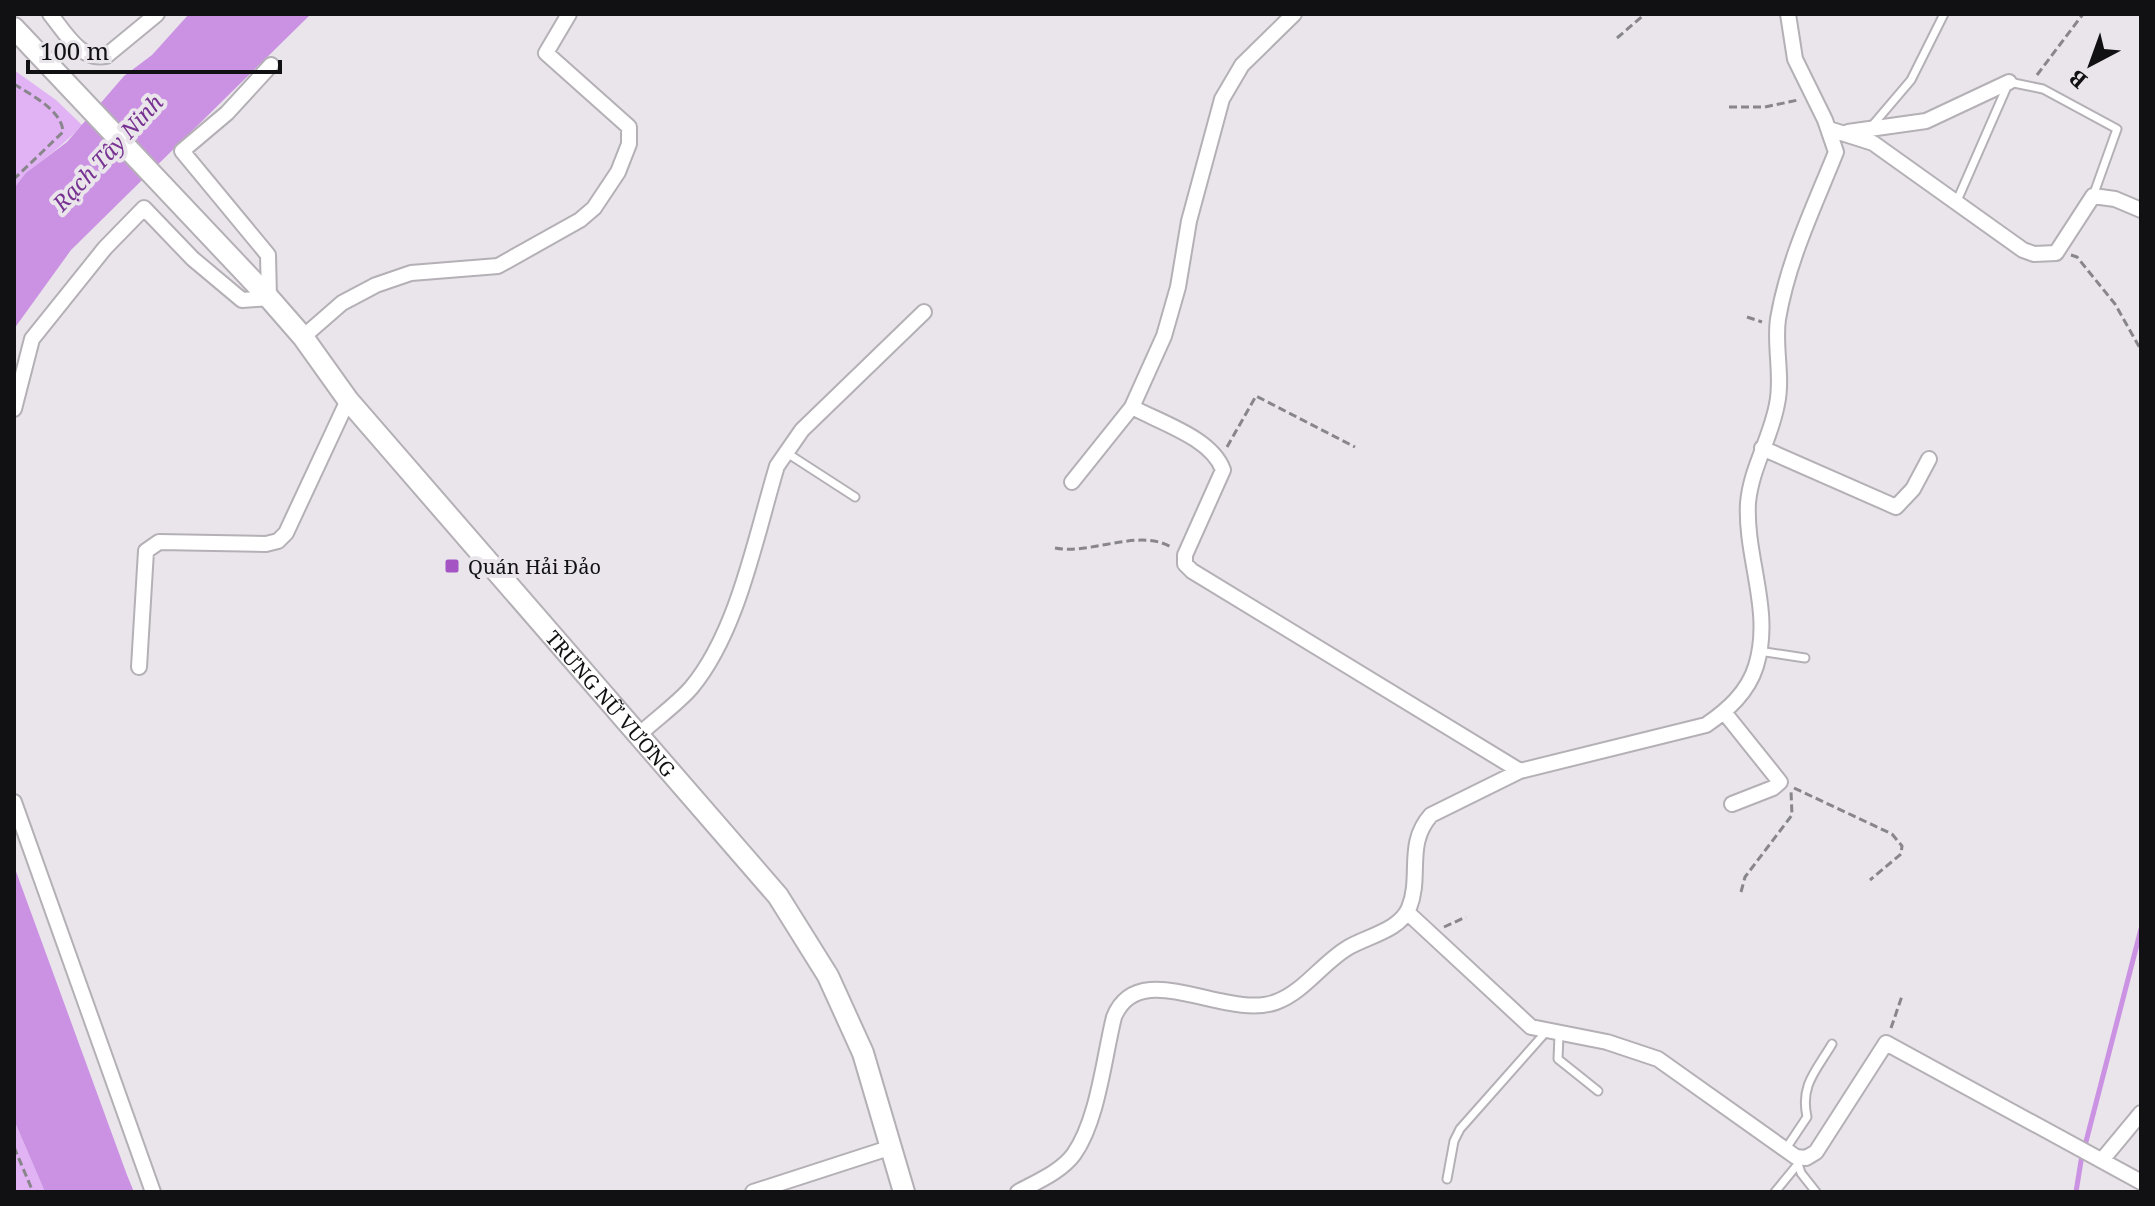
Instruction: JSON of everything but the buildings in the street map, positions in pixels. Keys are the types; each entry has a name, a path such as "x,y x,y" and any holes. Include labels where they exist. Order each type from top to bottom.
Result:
{"main road":[{"name":"TRƯNG NỮ VƯƠNG","path":"14,28 236,260 303,337 348,400 641,733 778,896 828,976 863,1053 904,1192"}],"street":[{"path":"50,14 80,49 97,58 106,56 157,14"},
{"path":"303,337 342,303 376,285 411,273 498,266 549,240 594,208 618,172 629,144 629,127 546,53 569,14"},
{"path":"1072,482 1132,407 1168,324 1178,287 1189,221 1222,99 1242,65 1294,14"},
{"path":"1018,1192 1056,1171 1073,1156 1087,1128 1114,1017 1119,1004 1130,993 1162,990 1246,1007 1262,1007 1279,1001 1349,947 1392,927 1408,913 1414,895 1414,844 1420,828 1450,804 1520,771 1706,725 1744,691 1763,635 1748,512 1752,479 1779,397 1778,320 1801,234 1836,152 1836,131 1795,59 1788,14"},
{"path":"14,409 32,339 105,248 144,208 193,259 242,300 269,298 268,255 182,151 227,113 271,65"},
{"path":"1836,131 1926,121 2009,82"},
{"path":"1836,131 1873,143 2023,250 2034,254 2056,253 2093,196 2115,199 2141,210"},
{"path":"641,733 690,689 711,659 740,588 777,466 785,452 802,430 924,312"},
{"path":"139,667 146,551 159,542 266,544 278,541 286,533 348,400"},
{"path":"1132,407 1196,442 1220,461 1223,470 1185,555 1185,564 1216,588 1359,670 1520,771"},
{"path":"1762,448 1896,507 1913,489 1929,459"},
{"path":"1724,712 1780,782 1773,788 1732,804"},
{"path":"14,802 153,1192"},
{"path":"1408,913 1516,1017 1552,1034 1607,1042 1658,1059 1792,1158 1806,1158 1816,1152 1886,1043 2141,1182"},
{"path":"2097,1157 2141,1113"},
{"path":"753,1192 892,1147"}],"lane":[{"path":"1869,129 1911,80 1944,14"},
{"path":"1956,203 2009,82 2043,89 2117,129 2093,196"},
{"path":"785,452 855,497"},
{"path":"1759,651 1805,658"},
{"path":"1552,1034 1558,1059 1598,1091"},
{"path":"1447,1179 1454,1141 1460,1129 1552,1034"},
{"path":"1775,1192 1807,1117 1803,1099 1807,1086 1832,1044"},
{"path":"1792,1158 1816,1192"}],"path":[{"path":"1617,38 1645,14"},
{"path":"2009,82 2032,81 2083,14"},
{"path":"14,84 53,112 62,124 63,132 14,179"},
{"path":"1729,107 1765,107 1814,97"},
{"path":"2056,253 2077,257 2115,304 2141,350"},
{"path":"1220,461 1256,396 1355,447"},
{"path":"1055,548 1069,550 1161,542 1185,555"},
{"path":"1741,892 1745,877 1792,815 1791,787 1892,834 1902,846 1901,854 1870,880"},
{"path":"1430,934 1466,917"},
{"path":"1886,1043 1902,996"},
{"path":"14,1147 33,1192"}],"shaded area":[{"path":"14,70 56,100 82,125 14,188"},
{"path":"14,1120 45,1192 14,1192"}],"water":[{"name":"Rạch Tây Ninh","path":"189,14 311,14 71,250 14,329 14,188 26,173 67,142 124,76 152,55"},
{"path":"14,866 134,1192 45,1192 14,1120"}],"waterway":[{"path":"2076,1192 2081,1161 2141,929"}],"place":[{"name":"Quán Hải Đảo","path":"452,566"}]}
